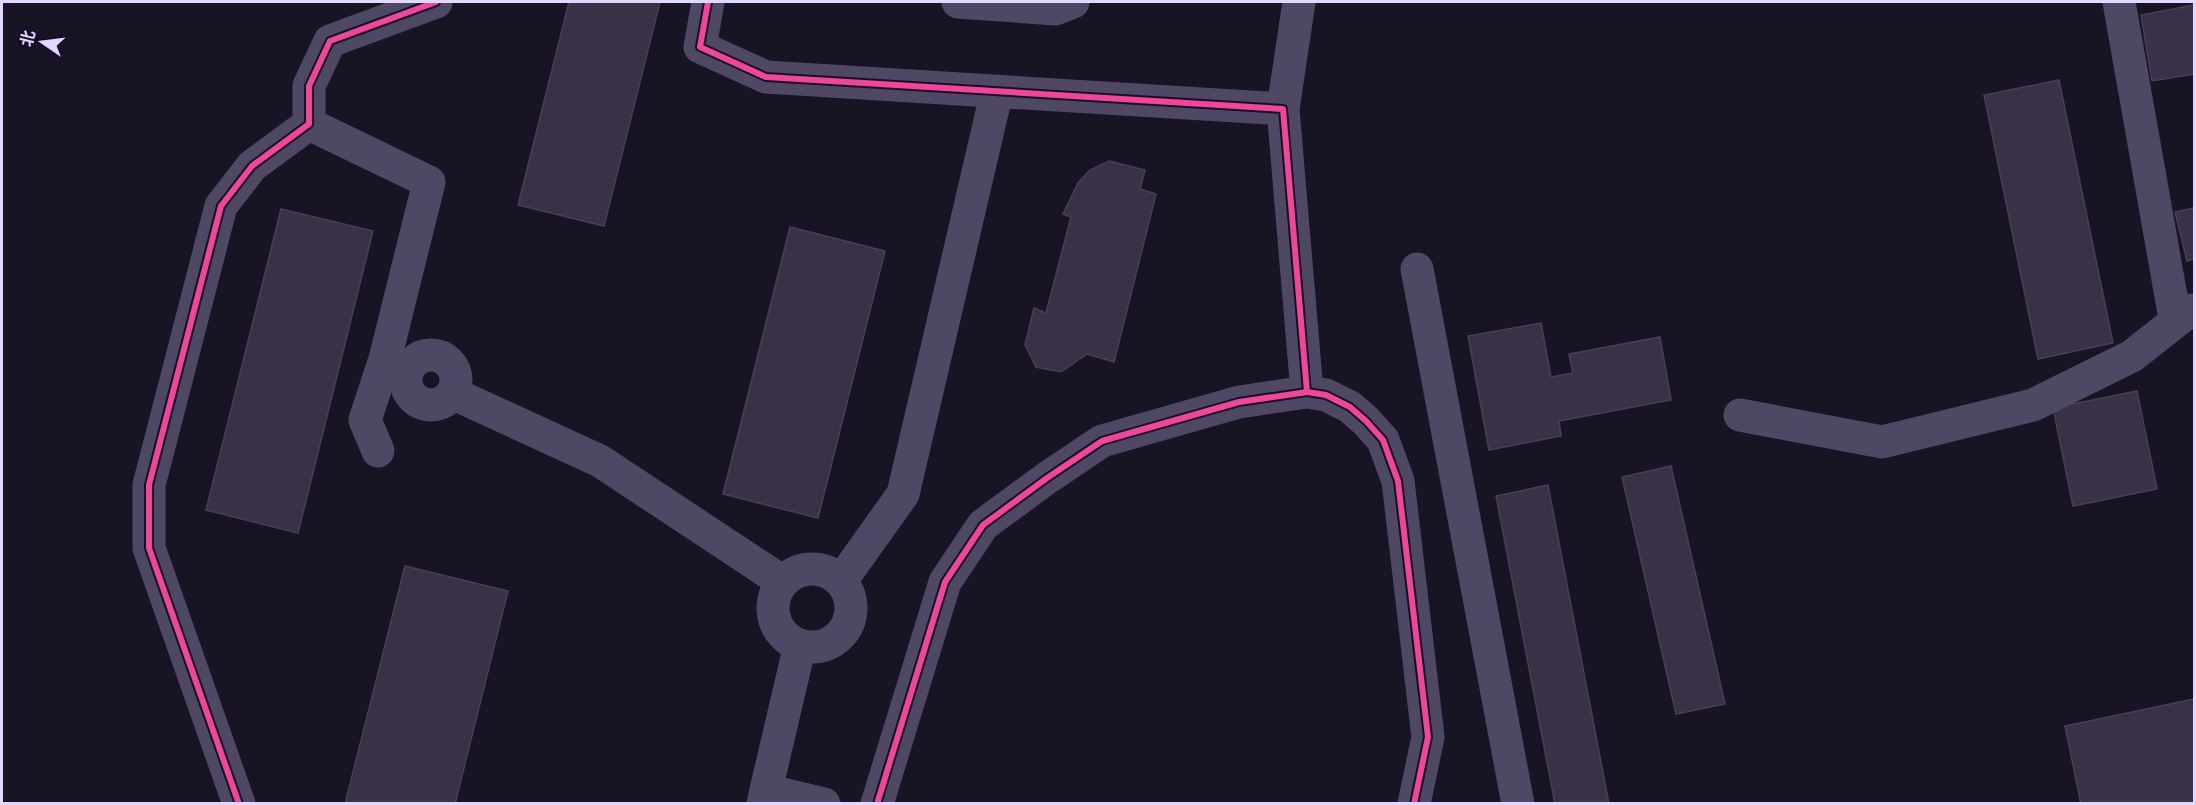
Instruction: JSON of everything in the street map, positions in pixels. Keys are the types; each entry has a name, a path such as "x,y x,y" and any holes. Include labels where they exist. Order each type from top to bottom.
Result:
{"street":[{"path":"309,124 309,86 330,41 436,2"},
{"path":"708,2 700,47 766,76 1283,109"},
{"path":"958,2 1055,9 1073,2"},
{"path":"1299,2 1283,109 1307,392"},
{"path":"2119,2 2174,313 2192,310"},
{"path":"841,582 903,494 997,92"},
{"path":"309,124 429,182 397,364 364,420 378,450"},
{"path":"239,804 149,548 149,484 221,206 252,166 309,124"},
{"path":"1417,269 1518,804"},
{"path":"1740,416 1882,442 2033,405 2133,356 2192,310"},
{"path":"397,364 435,355 442,358 453,369 455,377 452,393 600,461 783,582"},
{"path":"877,804 945,582 983,525 1102,441 1239,402 1307,392 1326,395 1350,407 1366,421 1383,440 1398,481 1428,737 1414,804"},
{"path":"805,569 825,571 841,582 848,593 851,605 845,629 836,639 825,645 813,647 800,645 780,630 773,605 776,592 783,582 793,573 805,569"},
{"path":"800,645 764,797 824,804"}],"building":[{"path":"569,2 660,2 604,226 518,205"},
{"path":"2194,5 2194,74 2152,81 2141,15"},
{"path":"2059,80 2113,343 2038,359 1984,95"},
{"path":"1109,161 1145,170 1140,189 1156,194 1114,362 1087,354 1061,372 1036,367 1025,345 1034,308 1046,313 1071,217 1063,214 1078,183 1090,170"},
{"path":"2194,208 2194,259 2187,261 2175,212"},
{"path":"281,209 373,231 298,533 206,510"},
{"path":"790,227 885,251 818,518 723,494"},
{"path":"1541,323 1551,377 1573,373 1569,354 1660,337 1671,400 1559,421 1561,436 1489,450 1468,336"},
{"path":"2137,391 2157,489 2073,506 2053,408"},
{"path":"1671,466 1725,704 1676,714 1622,477"},
{"path":"1548,485 1609,804 1555,804 1496,496"},
{"path":"405,566 508,591 455,804 345,804"},
{"path":"2194,699 2194,804 2081,804 2065,726"}],"cycle path":[{"path":"239,804 149,548 149,485 221,206 252,166 309,124 309,86 330,41 436,2"},
{"path":"708,2 700,47 766,77 1283,109 1307,392"},
{"path":"877,804 945,582 983,525 1102,441 1239,402 1307,392 1326,395 1350,407 1366,421 1383,440 1398,481 1428,737 1414,804"}]}
